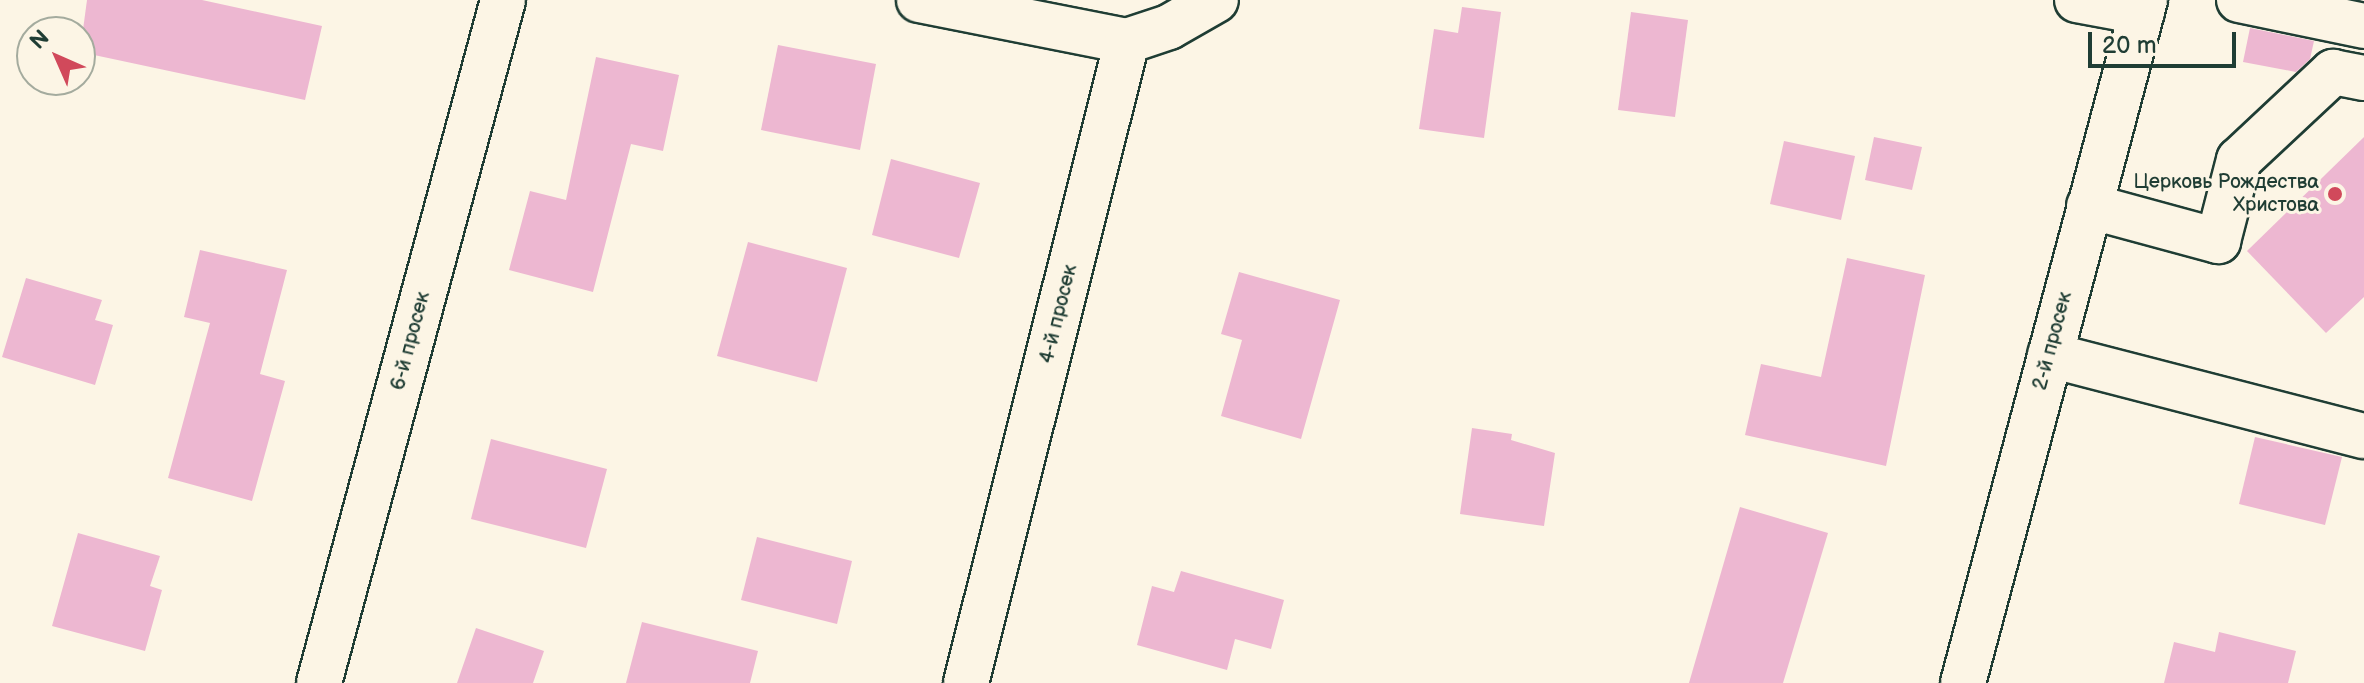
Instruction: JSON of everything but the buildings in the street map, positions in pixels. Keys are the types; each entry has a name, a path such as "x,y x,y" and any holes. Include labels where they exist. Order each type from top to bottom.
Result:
{"street":[{"name":"6-й просек","path":"319,683 503,0"},
{"path":"919,0 1127,41 1169,27 1216,0"},
{"path":"2077,0 2143,6"},
{"path":"2239,0 2364,26"},
{"name":"2-й просек","path":"1963,683 2143,6"},
{"name":"4-й просек","path":"966,683 1127,41"},
{"path":"2089,206 2218,241 2239,160 2333,72 2364,78"},
{"path":"2050,355 2364,436"}],"place":[{"name":"Церковь Рождества Христова","path":"2335,194"}]}
